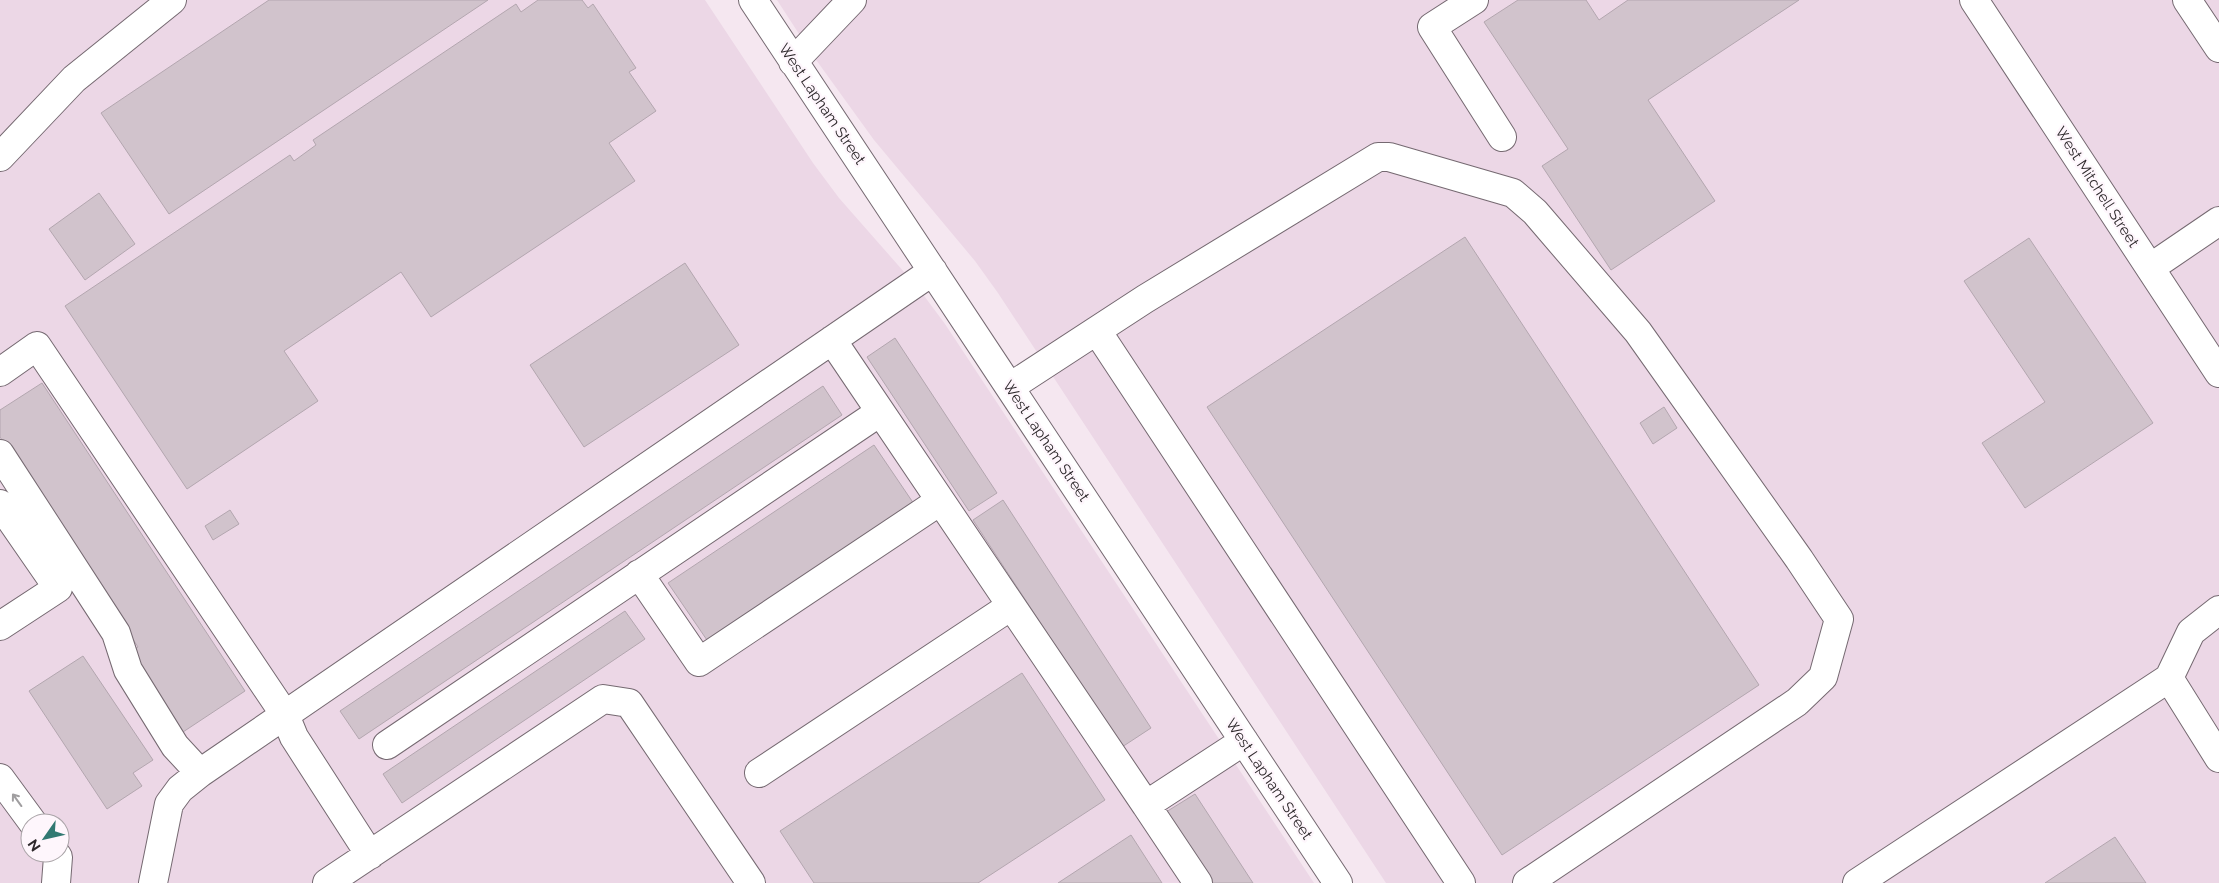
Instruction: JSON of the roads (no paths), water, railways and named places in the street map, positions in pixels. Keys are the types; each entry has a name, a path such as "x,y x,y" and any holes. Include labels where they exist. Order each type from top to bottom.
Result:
{"street":[{"path":"0,157 74,78 172,0"},
{"name":"West Lapham Street","path":"753,0 1338,883"},
{"path":"793,62 852,0"},
{"path":"1474,0 1432,27 1502,136"},
{"name":"West Mitchell Street","path":"1974,0 2219,374"},
{"path":"2187,0 2219,48"},
{"path":"1010,387 1378,157 1389,157 1513,193 1535,212 1638,332 1799,559 1839,619 1823,677 1797,702 1527,883"},
{"path":"2150,268 2219,221"},
{"path":"153,883 169,804 180,789 200,773 933,271"},
{"path":"1097,331 1461,883"},
{"path":"832,340 1198,883"},
{"path":"0,372 37,346 285,715 294,737 370,854"},
{"path":"387,745 880,412"},
{"path":"0,454 116,633 128,670 175,746 200,773"},
{"path":"639,574 699,662 940,501"},
{"path":"0,504 58,588 0,626"},
{"path":"759,773 1012,606"},
{"path":"1857,883 2170,678 2191,632 2219,610"},
{"path":"2170,678 2219,758"},
{"path":"327,883 604,699 629,703 751,883"},
{"path":"1146,805 1244,741"},
{"path":"0,778 26,813"},
{"path":"56,883 58,863"}]}
